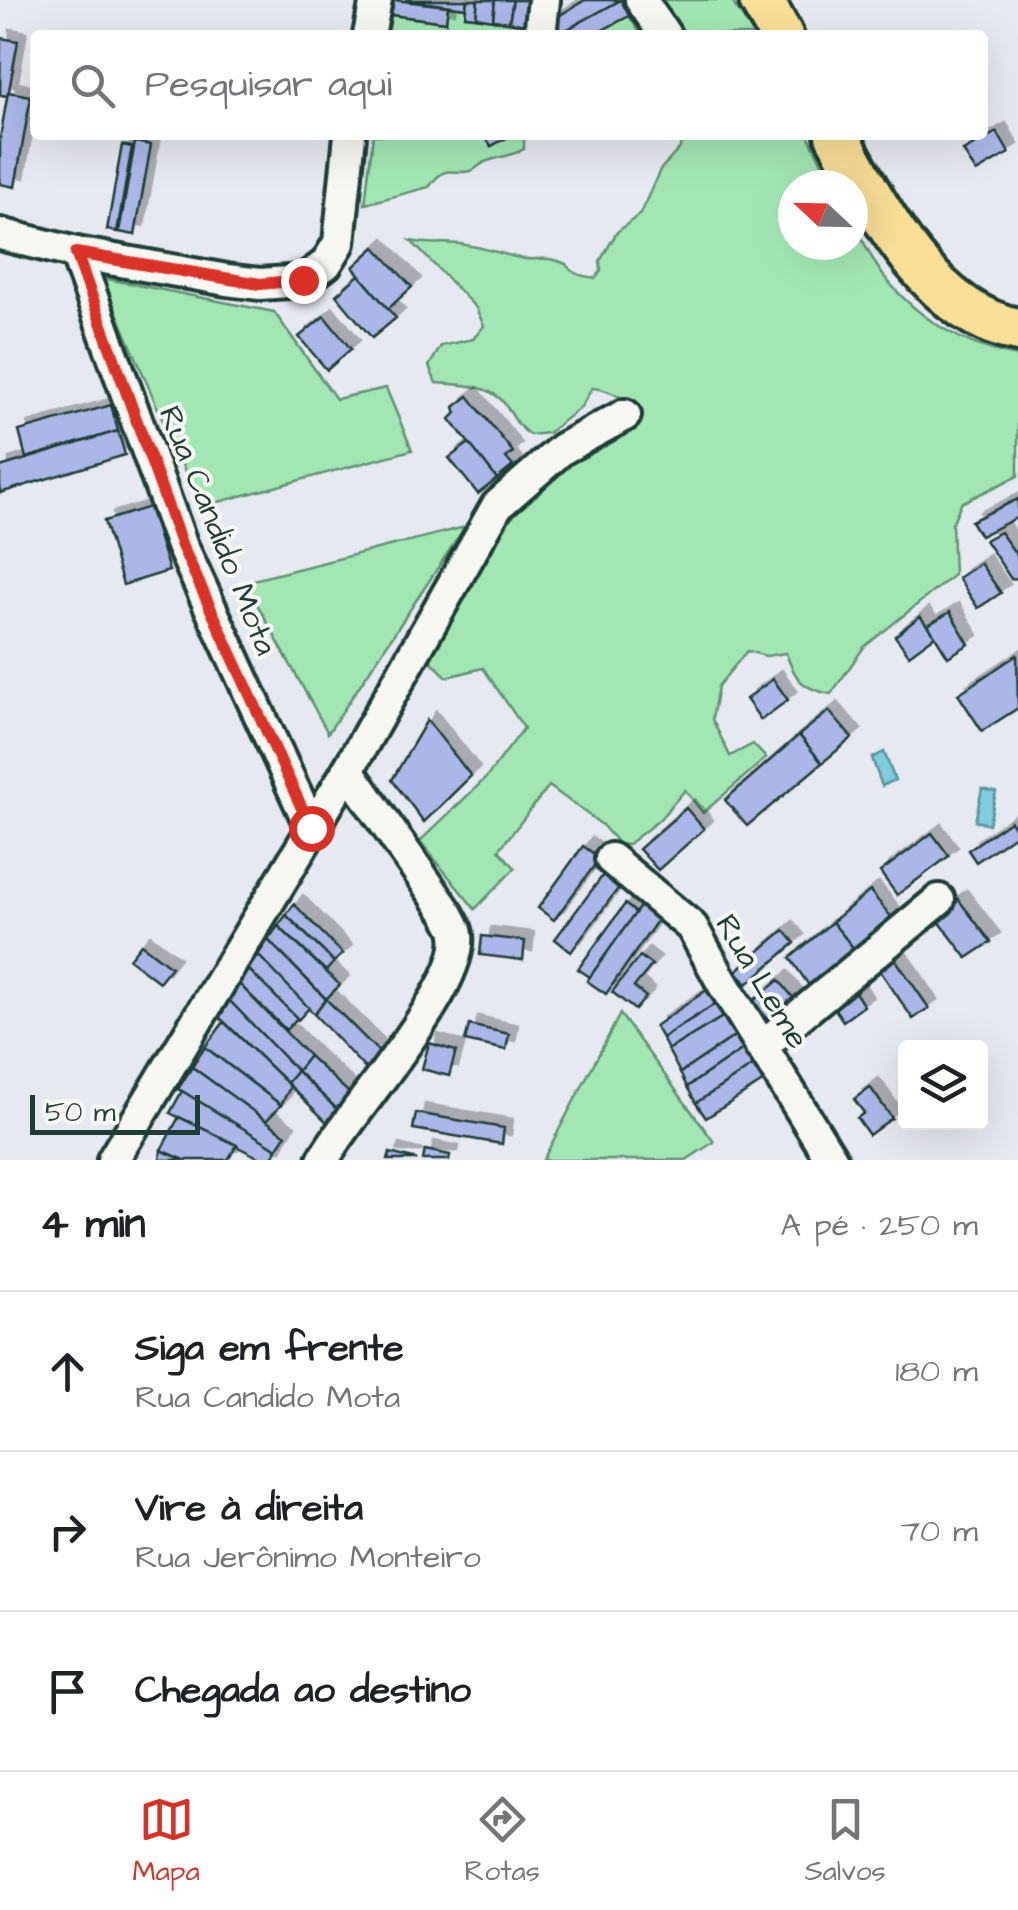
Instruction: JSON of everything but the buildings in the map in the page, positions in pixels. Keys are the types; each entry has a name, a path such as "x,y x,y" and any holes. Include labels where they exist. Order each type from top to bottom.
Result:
{"highway":[{"path":"760,0 777,30"},
{"path":"840,140 884,220 934,283 974,312 1018,330"}],"street":[{"path":"370,30 376,0"},
{"path":"541,30 544,0"},
{"path":"640,0 661,30"},
{"path":"0,234 76,253 260,284 303,280 326,264 339,243 349,140"},
{"name":"Rua Candido Mota","path":"76,253 182,546 311,828"},
{"path":"113,1160 348,770 497,506 562,449 625,415"},
{"path":"323,1160 428,1011 454,957 458,935 448,914 348,770"},
{"name":"Rua Leme","path":"611,859 692,926 832,1160"},
{"path":"761,1047 939,900"}],"green space":[{"path":"656,0 731,0 751,30 677,30"},
{"path":"448,6 466,8 466,16 526,25 526,30 389,30 391,15 445,22"},
{"path":"629,16 638,30 602,30"},
{"path":"372,140 487,140 491,146 502,140 524,140 524,149 471,171 445,172 429,187 365,204"},
{"path":"681,140 810,140 826,170 778,170 778,260 868,260 868,249 893,287 924,315 959,337 1018,356 1018,476 961,503 952,524 954,575 864,647 831,694 801,682 786,653 766,656 747,651 718,686 712,719 730,756 753,744 766,758 703,813 685,790 659,820 627,845 619,844 602,825 549,786 499,850 515,868 475,909 420,841 486,778 524,728 483,668 447,677 426,656 510,511 560,467 643,417 640,406 592,388 581,407 548,433 530,435 491,392 473,386 436,383 429,366 441,346 473,339 484,326 476,308 411,241 459,244 526,259 552,259 572,271 596,278 601,271 600,261 617,232 640,214 660,170 680,148"},
{"path":"102,278 274,312 336,399 386,388 412,450 200,507"},
{"path":"465,527 328,733 245,582"},
{"path":"620,1014 714,1142 686,1160 543,1160"}],"water":[{"path":"884,752 895,780 882,786 872,758"},
{"path":"982,789 996,792 989,824 975,821"}],"route":[{"path":"303,280 260,284 76,253 182,546 311,828"}]}
